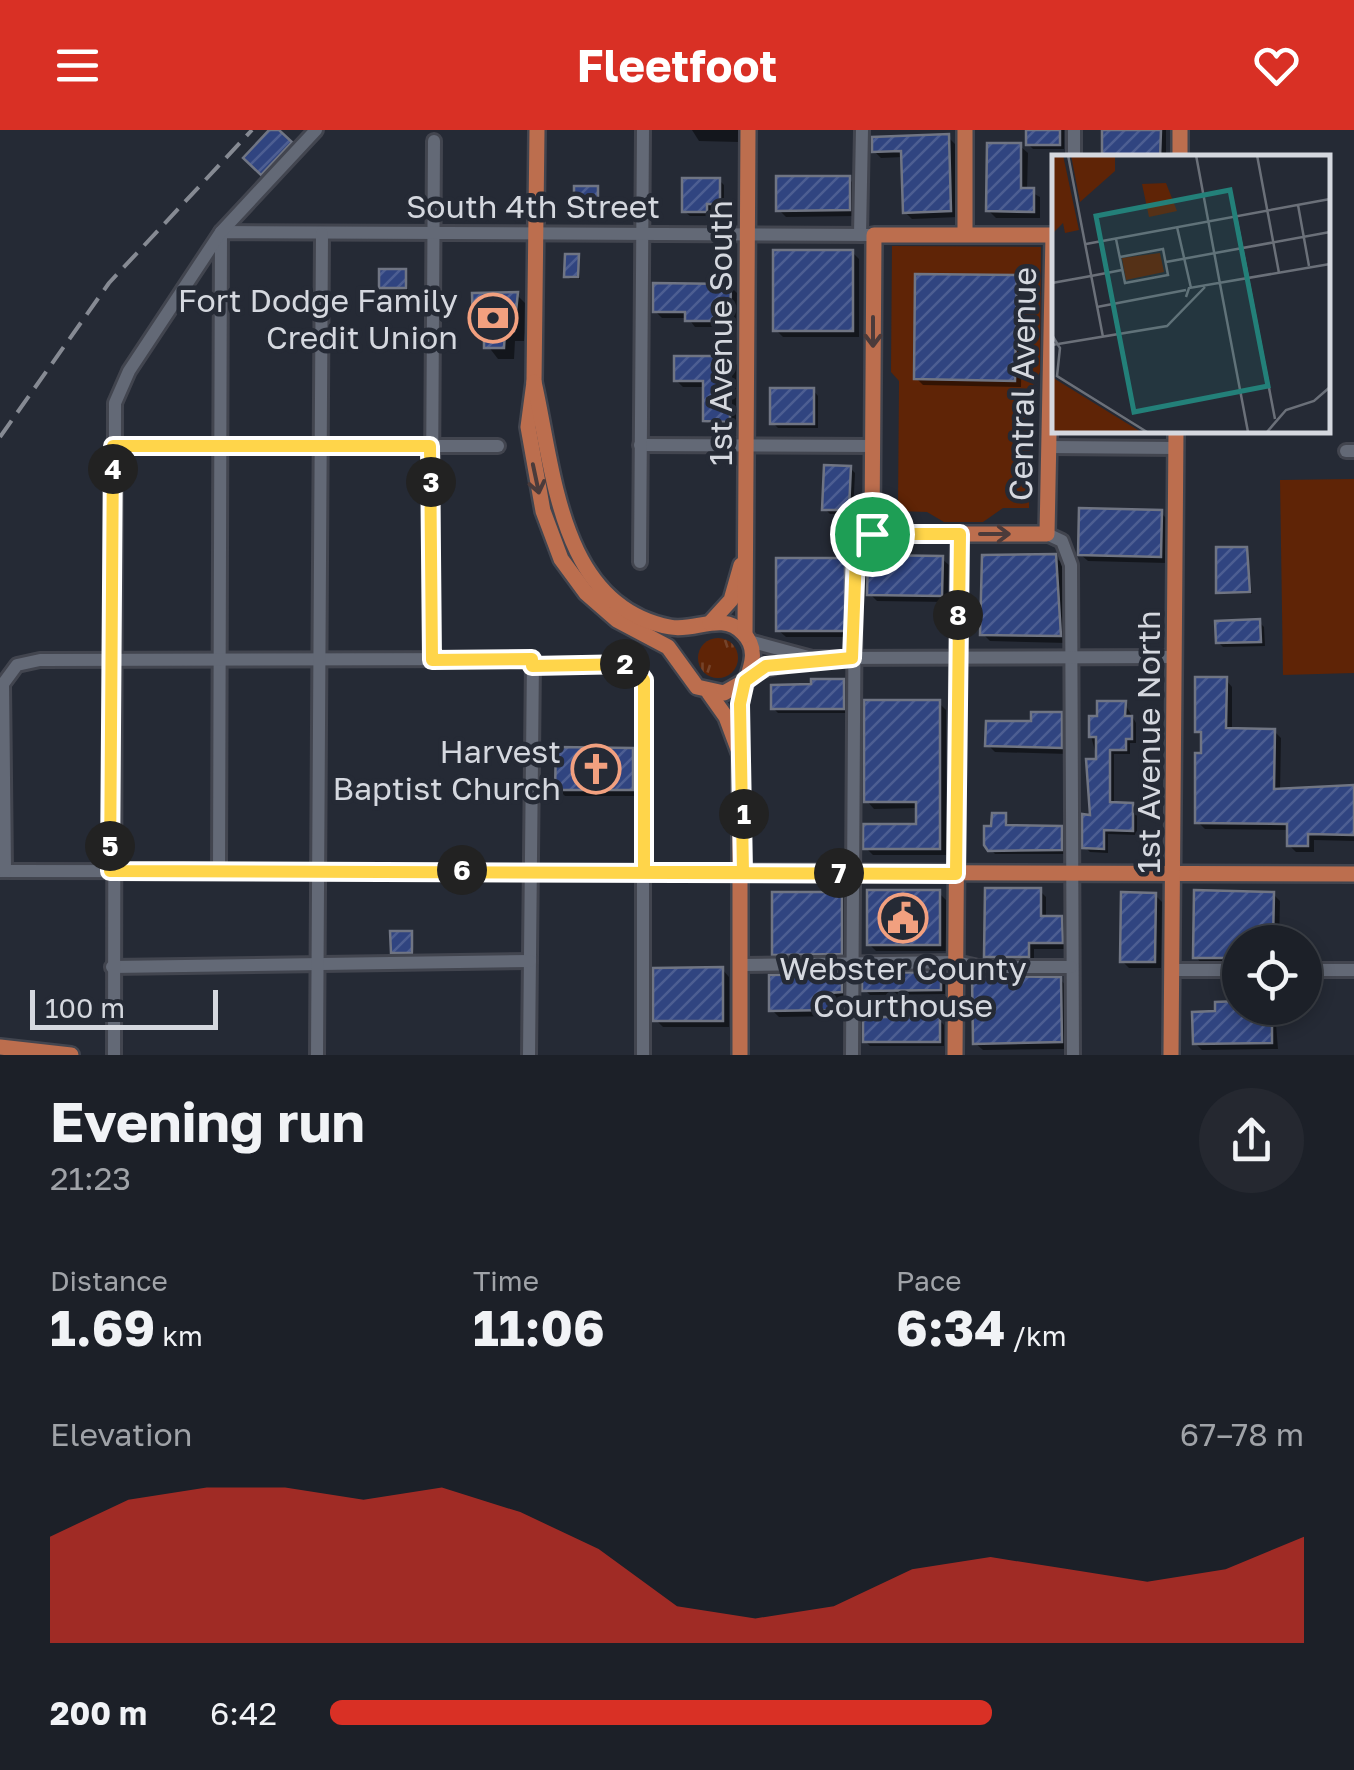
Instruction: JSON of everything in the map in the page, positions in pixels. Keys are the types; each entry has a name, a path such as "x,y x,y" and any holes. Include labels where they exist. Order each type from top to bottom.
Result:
{"main road":[{"path":"537,130 534,382 528,422 543,512 562,559 595,602 630,628 662,643 684,669"},
{"name":"1st Avenue South","path":"740,1055 743,766 740,704 754,656 748,638 746,536 748,130"},
{"path":"965,233 966,130"},
{"path":"867,235 872,534 1047,534"},
{"name":"South 4th Street","path":"867,235 1052,235"},
{"name":"Central Avenue","path":"1047,534 1052,277"},
{"path":"534,382 558,506 586,565 618,601 644,619 678,628 726,623 748,638"},
{"name":"1st Avenue North","path":"1171,1055 1176,432"},
{"path":"955,1055 960,534"},
{"name":"1st Avenue South","path":"743,766 732,729 710,693 691,682 684,669 683,647 731,600 746,536"},
{"path":"710,693 732,691 748,677"},
{"path":"743,872 1354,874"},
{"path":"0,1047 71,1055"}],"street":[{"path":"114,1055 110,871 114,403 129,370 220,232 316,130"},
{"path":"640,562 644,130"},
{"path":"862,130 867,235"},
{"path":"432,660 434,141"},
{"path":"219,870 216,660 220,232"},
{"name":"South 4th Street","path":"220,232 867,235"},
{"path":"316,1055 322,234"},
{"path":"113,446 498,446"},
{"path":"640,446 873,446"},
{"path":"1048,446 1176,448"},
{"path":"852,1055 852,658 856,555 872,534"},
{"path":"1047,534 1062,542 1071,564 1073,1055"},
{"path":"748,638 814,658"},
{"path":"748,677 814,658 1176,657"},
{"path":"643,1055 644,872 644,680 632,664 40,660 17,664 3,684 2,871 318,869 644,872 743,872"},
{"path":"529,1055 532,662"},
{"path":"112,967 530,961"},
{"path":"742,965 956,962 978,967 1071,967"},
{"path":"1173,970 1222,970"},
{"path":"1322,970 1354,970"}],"green space":[{"path":"892,246 1041,247 1040,372 1031,389 1029,508 1003,508 983,522 944,522 927,512 898,511 899,381 891,372"},
{"path":"1354,479 1354,673 1283,675 1280,480"},
{"path":"718,638 732,644 738,658 732,672 718,678 704,672 698,658 704,644"}],"building":[{"path":"269,130 279,130 292,142 261,175 243,158"},
{"path":"1026,130 1060,130 1060,145 1026,145"},
{"path":"1102,130 1161,130 1160,155 1102,155"},
{"path":"949,134 951,211 903,213 901,151 872,152 872,137"},
{"path":"987,143 1021,143 1021,188 1034,188 1034,212 986,211"},
{"path":"776,176 850,176 850,210 776,211"},
{"path":"682,178 720,178 720,204 707,204 707,212 682,212"},
{"path":"574,186 598,186 598,203 574,203"},
{"path":"773,250 853,250 853,331 773,331"},
{"path":"565,254 579,254 578,277 564,277"},
{"path":"379,269 406,269 406,288 379,288"},
{"path":"915,274 1017,275 1015,381 914,379"},
{"path":"653,283 731,284 730,321 685,321 685,312 653,312"},
{"name":"Fort Dodge Family Credit Union","path":"518,292 514,331 505,331 504,348 484,348 484,331 473,330 472,293"},
{"path":"674,356 730,356 730,422 703,421 703,381 674,381"},
{"path":"770,388 814,388 814,424 770,424"},
{"path":"824,465 851,466 849,510 822,510"},
{"path":"1079,508 1162,510 1161,557 1078,555"},
{"path":"1216,547 1247,547 1250,592 1216,593"},
{"path":"1056,554 1061,636 980,635 982,555"},
{"path":"868,555 943,556 942,596 867,595"},
{"path":"776,558 845,558 845,631 776,631"},
{"path":"1260,619 1261,642 1216,643 1215,621"},
{"path":"1195,677 1227,677 1226,728 1275,729 1274,789 1354,785 1354,835 1308,834 1308,846 1287,846 1287,824 1195,823 1195,753 1201,753 1201,732 1195,732"},
{"path":"811,679 844,679 844,709 771,709 771,685 811,684"},
{"path":"864,700 940,700 940,849 863,849 863,824 916,824 916,802 864,802"},
{"path":"1097,701 1126,701 1125,716 1132,716 1132,739 1126,739 1126,750 1110,750 1110,802 1133,803 1133,831 1104,830 1104,849 1082,848 1082,814 1090,815 1086,759 1096,759 1096,737 1089,737 1089,716 1097,716"},
{"path":"1031,712 1062,712 1062,748 985,746 986,721 1031,721"},
{"name":"Harvest Baptist Church","path":"556,747 633,748 633,790 555,790"},
{"path":"992,813 1006,813 1006,825 1062,826 1062,850 988,851 984,845 984,826 991,826"},
{"path":"985,888 1041,888 1041,916 1062,916 1063,943 1029,943 1029,957 984,957"},
{"name":"Webster County Courthouse","path":"867,890 940,890 940,945 867,945"},
{"path":"1194,890 1274,892 1273,925 1222,925 1222,958 1193,958"},
{"path":"772,892 842,892 842,954 772,955"},
{"path":"1121,892 1156,893 1155,962 1120,962"},
{"path":"390,931 412,931 412,953 391,953"},
{"path":"723,967 723,1021 653,1021 653,968"},
{"path":"941,972 941,990 862,991 862,973"},
{"path":"842,974 842,992 830,993 830,1010 769,1011 769,975"},
{"path":"972,976 1061,977 1062,1042 973,1044"},
{"path":"1215,1002 1222,1002 1222,1025 1272,1025 1272,1043 1193,1044 1192,1012 1215,1011"},
{"path":"863,1017 940,1017 940,1042 863,1042"}],"railway":[{"path":"0,437 109,283 252,130"}],"place":[{"name":"Fort Dodge Family Credit Union","path":"493,318"},
{"name":"Harvest Baptist Church","path":"596,769"},
{"name":"Webster County Courthouse","path":"903,918"}],"route":[{"path":"113,446 430,446 432,660 532,659 532,666 632,664 639,669 644,680 644,872 743,872 744,739 740,704 745,681 766,666 814,658 852,658 856,555 872,534 960,534 956,874 110,871 113,446"}]}
